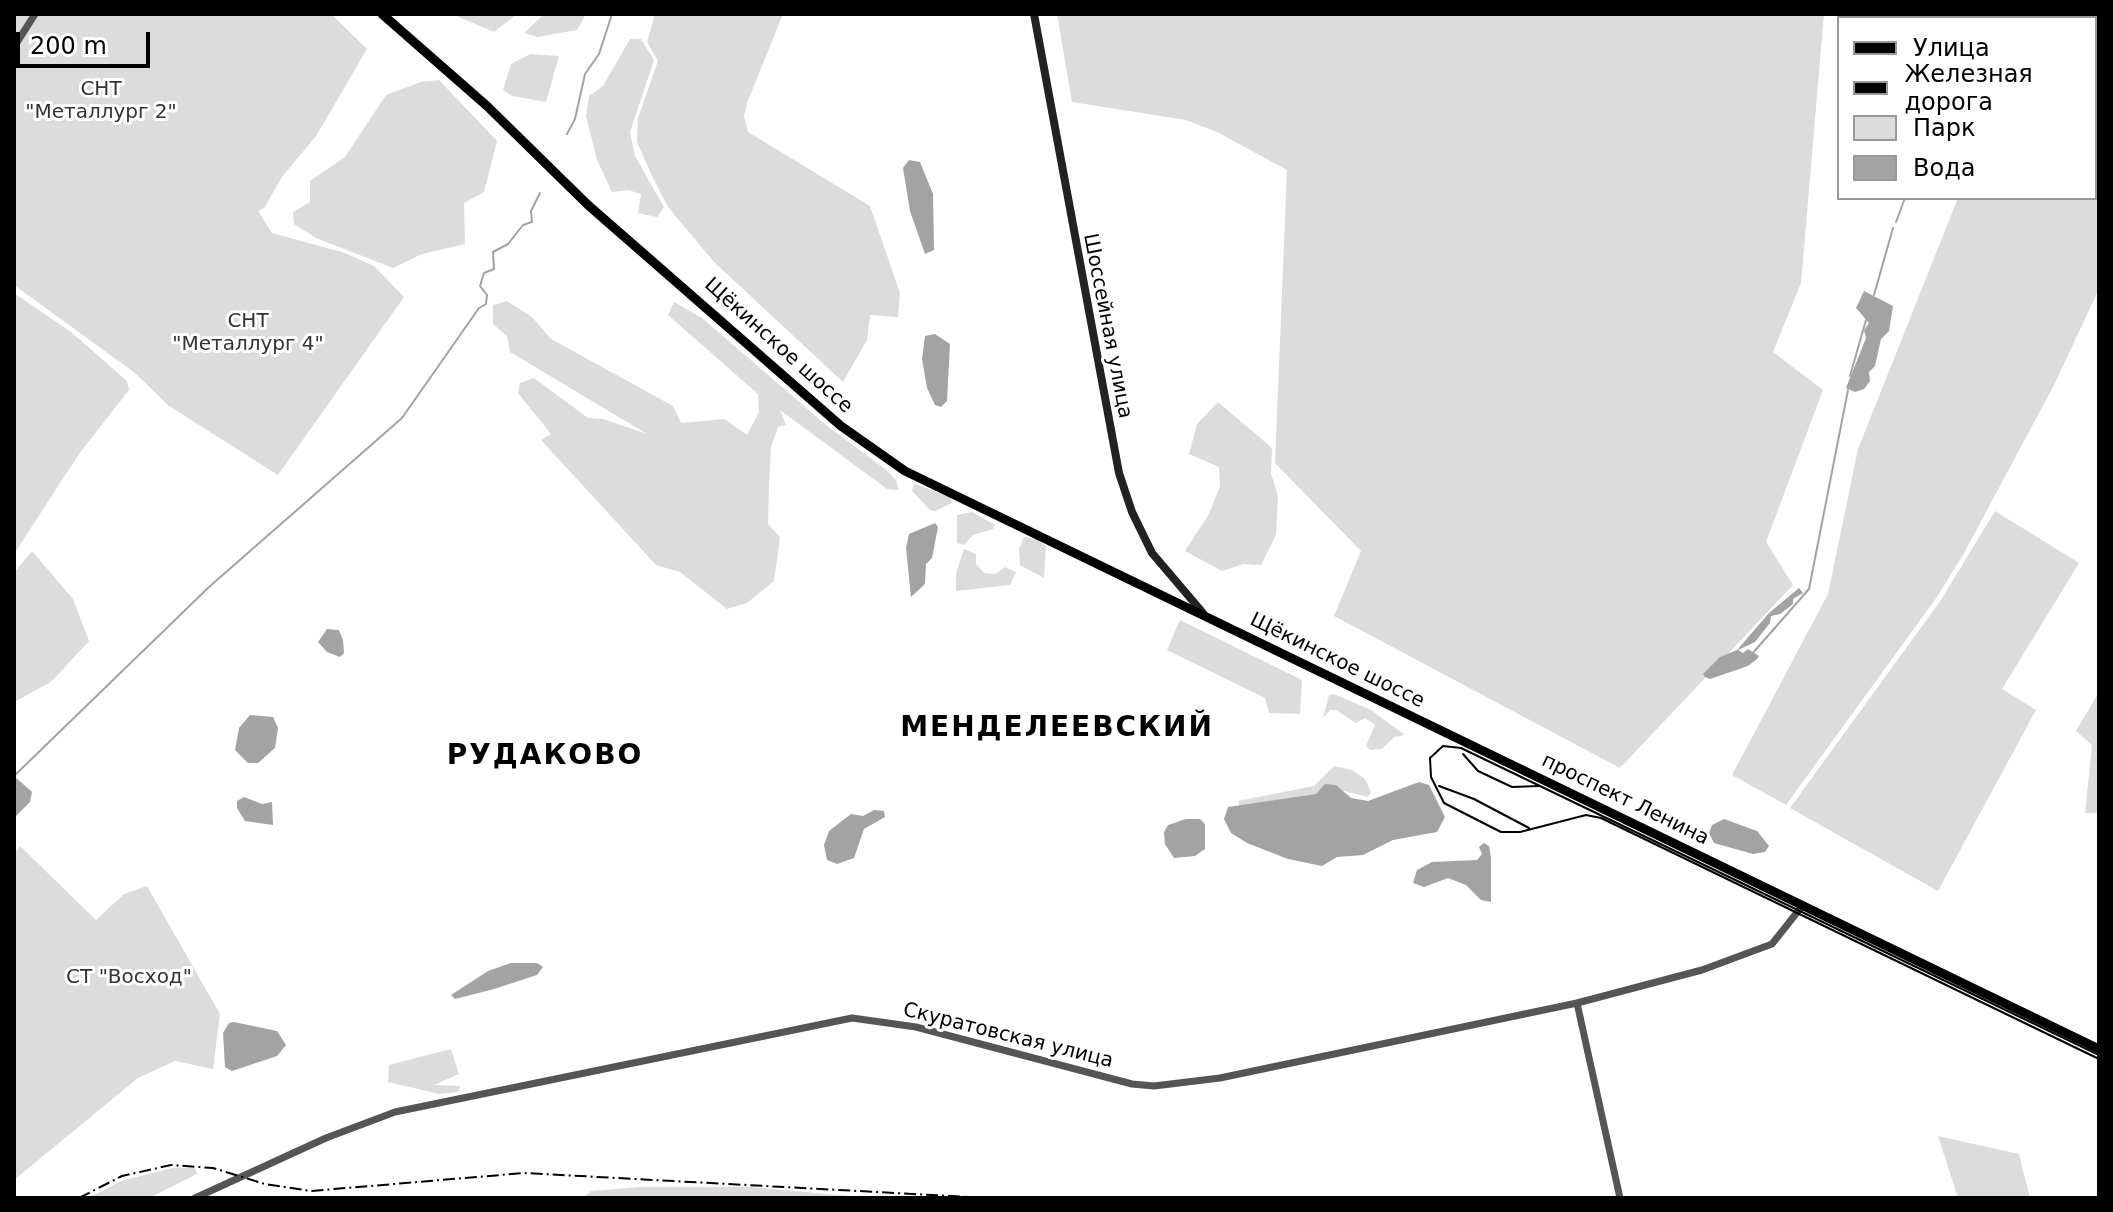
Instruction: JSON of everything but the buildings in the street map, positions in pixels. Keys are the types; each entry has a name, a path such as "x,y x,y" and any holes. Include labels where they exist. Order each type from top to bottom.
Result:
{"main road":[{"name":"Щёкинское шоссе","path":"382,14 487,106 588,205 861,443 917,478 1431,726"},
{"name":"Шоссейная улица","path":"1034,14 1119,473 1132,512 1152,553 1209,619"},
{"name":"проспект Ленина","path":"1431,726 1803,905 1814,906 2099,1049"},
{"name":"проспект Ленина","path":"2039,1018 2099,1043"}],"street":[{"path":"14,47 35,14"},
{"name":"Скуратовская улица","path":"195,1198 395,1112 852,1018 916,1027 1063,1067 1154,1086 1204,1081 1326,1058 1577,1003 1762,950 1781,937 1803,905"},
{"path":"1577,1003 1620,1198"}],"green space":[{"name":"СНТ \"Металлург 4\"","path":"14,14 331,14 367,49 316,136 282,177 264,208 258,211 272,233 345,253 374,266 404,297 278,475 169,406 135,373 14,285"},
{"path":"452,14 517,14 494,32"},
{"path":"544,14 586,14 577,30 537,37 524,33"},
{"path":"655,14 783,14 747,103 744,116 748,132 870,206 900,293 898,317 870,315 867,340 843,382 714,262 668,207 652,176 637,142 638,118 658,61 647,42"},
{"path":"1057,14 1824,14 1801,283 1773,352 1823,390 1766,542 1793,585 1620,768 1334,616 1361,551 1275,463 1287,170 1217,132 1186,120 1072,102"},
{"path":"2099,14 2099,289 2054,385 1963,555 1937,597 1786,805 1732,775 1828,594 1858,449 1957,200 2097,200 2097,16 2025,16"},
{"path":"630,39 641,39 654,60 630,132 635,156 664,207 657,217 638,213 641,194 628,190 612,192 597,160 586,116 589,96 603,86"},
{"path":"530,54 559,56 546,102 512,96 503,90 511,64"},
{"path":"439,80 497,141 484,192 464,203 465,244 422,254 393,268 316,238 294,224 293,212 310,202 310,181 345,157 386,95 421,82"},
{"path":"14,293 71,332 127,381 129,390 79,454 14,554"},
{"path":"507,301 532,317 551,339 673,406 681,423 724,419 747,435 759,412 758,394 668,315 674,302 702,318 826,425 885,469 896,480 899,490 887,489 780,410 786,425 778,427 771,447 769,485 768,524 780,537 774,581 747,603 727,609 680,572 656,565 541,440 551,434 518,393 520,383 534,378 588,418 603,419 647,434 510,352 507,336 493,324 493,305"},
{"path":"1218,402 1272,448 1271,473 1278,496 1276,535 1261,565 1244,564 1222,571 1185,551 1209,514 1220,486 1219,467 1189,454 1197,424"},
{"path":"914,483 951,498 952,503 935,511 930,510 912,491"},
{"path":"1995,511 2079,563 2002,689 2036,710 1938,891 1790,808 1941,600"},
{"path":"972,512 995,525 993,529 973,535 964,545 957,543 957,515"},
{"path":"1024,537 1036,539 1046,546 1044,578 1020,565 1019,549"},
{"path":"964,549 976,554 976,564 984,573 996,574 1005,567 1016,572 1010,585 956,591 956,573"},
{"path":"32,551 73,599 89,641 51,682 14,702 14,573"},
{"path":"1180,620 1302,680 1300,714 1269,713 1265,698 1167,650"},
{"path":"2099,692 2099,813 2085,813 2092,745 2076,731"},
{"path":"1334,694 1371,710 1405,735 1394,737 1382,749 1370,750 1366,746 1375,725 1365,718 1356,723 1336,710 1330,710 1323,718 1329,695"},
{"path":"1334,766 1352,770 1365,779 1371,792 1368,797 1336,789 1329,795 1240,807 1238,801 1314,786"},
{"name":"СТ \"Восход\"","path":"20,846 96,920 124,894 147,886 220,1014 213,1069 175,1061 138,1078 14,1180 14,855"},
{"path":"451,1049 459,1074 434,1085 460,1086 458,1092 439,1094 388,1082 389,1065"},
{"path":"1938,1136 2019,1154 2030,1198 1958,1198"},
{"path":"172,1168 195,1168 197,1174 149,1198 88,1198 121,1181"},
{"path":"640,1187 751,1187 871,1198 583,1198 591,1191"}],"water":[{"path":"909,160 920,162 933,194 934,250 925,254 910,211 903,168"},
{"path":"1864,291 1893,306 1889,331 1881,339 1875,366 1869,372 1870,381 1864,389 1855,392 1846,388 1869,323 1856,308"},
{"path":"935,334 950,344 947,401 941,407 935,405 927,388 922,359 925,336"},
{"path":"935,523 938,527 932,558 926,564 925,584 911,597 906,548 909,534"},
{"path":"1799,588 1803,593 1793,599 1793,604 1780,614 1771,616 1770,623 1755,642 1738,650 1743,653 1748,649 1759,656 1757,659 1748,666 1710,679 1705,677 1703,674 1720,657 1737,650 1769,613"},
{"path":"327,629 339,630 344,653 340,657 327,652 318,642"},
{"path":"250,715 273,717 278,728 275,748 258,763 248,763 235,750 239,728"},
{"path":"14,776 32,792 30,802 14,818"},
{"path":"1419,782 1429,785 1445,817 1437,832 1393,840 1363,855 1337,857 1322,866 1288,859 1247,843 1231,833 1224,819 1228,807 1316,794 1325,784 1336,785 1351,798 1368,801"},
{"path":"244,797 262,804 272,802 273,825 245,821 237,808 237,801"},
{"path":"874,810 884,811 885,817 864,829 854,858 837,864 827,860 824,845 829,831 851,814 863,816"},
{"path":"1186,819 1200,819 1205,824 1205,849 1195,856 1174,858 1165,844 1164,832 1168,825"},
{"path":"1724,819 1757,831 1769,846 1765,852 1753,854 1714,843 1709,833 1712,825"},
{"path":"1484,843 1489,846 1491,858 1491,902 1481,900 1466,885 1448,878 1424,887 1413,883 1417,870 1432,862 1477,860 1482,854 1479,847"},
{"path":"511,963 537,963 543,967 537,975 494,989 455,999 451,995 488,971"},
{"path":"229,1023 277,1031 286,1045 277,1056 232,1071 225,1067 223,1033"}],"waterway":[{"path":"567,134 575,119 585,74 599,54 612,14"},
{"path":"14,776 209,587 402,418 479,308 486,304 487,295 480,286 484,273 494,269 493,252 508,244 523,225 532,222 531,211 540,193"},
{"path":"1896,222 1904,200"},
{"path":"1874,295 1893,228"},
{"path":"1850,376 1866,320"},
{"path":"1752,654 1809,589 1848,390"}],"tram line":[{"path":"2099,1055 1461,748 1443,746 1430,758 1431,777 1444,803 1501,832 1520,832 1586,815 1601,818 2099,1059"},
{"path":"1463,754 1478,771 1512,787 1539,786"},
{"path":"1439,786 1474,799 1529,828"}],"railway":[{"path":"79,1198 122,1176 171,1165 213,1168 265,1184 311,1191 524,1173 988,1198"}],"district":[{"name":"МЕНДЕЛЕЕВСКИЙ","path":"1057,729"},
{"name":"РУДАКОВО","path":"545,757"}],"park label":[{"name":"СНТ \"Металлург 2\"","path":"101,102"}]}
